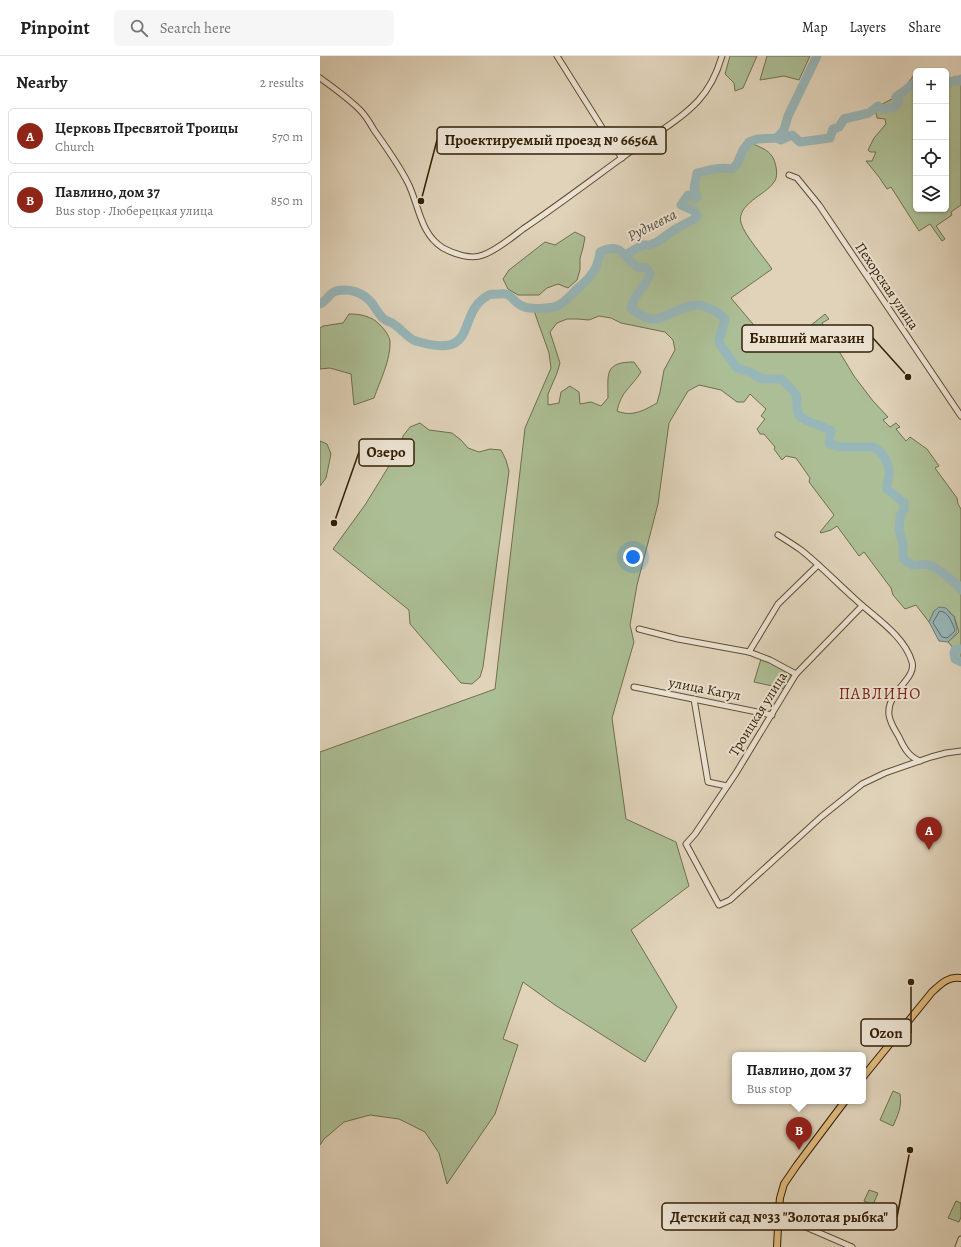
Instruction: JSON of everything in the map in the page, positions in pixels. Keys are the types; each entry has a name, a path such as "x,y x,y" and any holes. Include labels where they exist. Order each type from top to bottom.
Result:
{"main road":[{"path":"866,1073 932,992 950,978 961,978"},
{"path":"777,1247 778,1214 781,1194 789,1175 843,1104"}],"street":[{"path":"557,56 610,142 622,158"},
{"path":"320,78 345,96 362,111 382,140 408,183 422,224 429,236 444,249 473,258 490,253 674,121 698,101 707,90 714,78 722,56"},
{"name":"Пехорская улица","path":"789,175 797,178 819,205 961,416"},
{"path":"778,535 801,550 862,606 887,626 900,641 911,660 911,671 892,698 889,705 889,713 892,725 912,758 920,761 946,753 961,751"},
{"path":"749,652 778,604 818,565"},
{"name":"Троицкая улица","path":"862,606 796,674 727,786 695,834 686,844 719,905 730,900 832,807 862,784 884,773 920,761"},
{"path":"639,629 685,640 749,652 770,660 796,674"},
{"name":"улица Кагул","path":"634,687 772,715"},
{"path":"694,699 708,782 727,786"},
{"path":"778,1214 852,1247"},
{"path":"958,1247 961,1239"}],"green space":[{"path":"730,56 757,56 743,88 735,91 734,83 725,74"},
{"path":"767,56 810,56 799,80 784,76 760,80"},
{"path":"913,76 913,212 949,212 949,82 961,79 961,205 951,212 952,215 936,226 945,239 942,241 930,224 919,231 891,187 887,189 866,161 872,161 876,152 870,152 868,150 874,138 886,124 885,119 877,118 875,108 899,95"},
{"path":"749,142 770,153 775,161 776,175 775,181 770,187 747,205 743,210 741,223 746,234 772,269 731,298 774,349 810,326 825,314 829,319 822,323 854,376 873,401 888,417 883,420 890,427 896,423 900,427 896,429 906,441 910,437 927,449 939,466 935,468 957,498 961,509 961,660 958,658 955,650 948,642 959,632 954,616 949,611 934,611 929,622 916,605 905,609 893,595 891,588 864,552 859,556 837,526 831,530 820,532 834,515 809,482 810,478 796,458 786,456 782,460 774,449 775,447 764,434 760,434 757,429 765,419 761,416 766,409 750,394 744,402 737,402 721,390 699,385 688,391 669,423 658,504 637,585 630,625 634,642 612,718 626,819 676,842 689,886 631,930 677,1007 645,1062 555,1005 523,982 503,1039 518,1045 495,1114 447,1184 439,1153 425,1132 399,1119 370,1115 344,1122 324,1139 320,1145 320,752 495,689 525,428 551,368 549,353 533,308 548,308 557,306 573,294 596,269 600,252 614,248 625,255 643,245 650,245 657,242 674,230 696,218 697,216 694,211 681,205 688,195 695,199 697,197 694,188 697,173 727,168 732,169 737,164","holes":["599,316 611,318 621,323 665,332 673,340 675,350 664,370 657,403 642,411 633,413 622,413 617,411 624,394 641,372 634,362 617,364 613,367 608,376 608,398 601,406 591,402 580,404 579,392 570,386 561,392 559,403 548,405 548,394 560,363 550,332 557,323 567,319 589,320"]},
{"path":"575,232 585,237 577,280 568,288 558,284 547,288 539,295 518,295 508,289 503,279 509,270 545,242 555,245"},
{"path":"349,314 362,315 373,319 385,330 390,341 389,355 374,398 354,405 351,374 330,368 320,369 320,328 323,326 343,323"},
{"path":"420,423 429,430 452,433 468,448 479,452 490,449 501,450 509,471 483,667 480,677 472,684 461,683 410,624 409,610 333,549 365,505 400,448 403,436 410,427"},
{"path":"320,441 327,444 331,454 326,478 320,486"},
{"path":"761,659 790,673 791,679 786,689 754,682"},
{"path":"893,1091 900,1094 900,1103 899,1111 893,1126 880,1120"},
{"path":"869,1190 878,1193 873,1205 864,1201"},
{"path":"956,1201 961,1203 961,1217 959,1222 948,1218"}],"water":[{"path":"939,607 946,608 954,616 957,630 955,635 948,642 939,641 929,622 934,611"}],"waterway":[{"name":"Рудневка","path":"625,255 643,245 650,245 657,242 674,230 696,218 697,216 694,211 681,205 688,195 695,199 697,197 694,188 697,173 727,168 732,169 737,164 743,150 749,142 757,139 777,138 784,130 788,116 817,56"},
{"path":"949,83 956,80 960,81 961,79"},
{"path":"777,138 781,140 792,135 800,142 830,138 833,129 839,127 844,119 869,113 878,106 883,109 895,107 899,101 896,97 913,85"},
{"path":"320,304 336,291 346,290 359,293 371,302 384,319 395,325 412,339 437,346 450,345 459,340 472,313 479,303 489,295 506,294 523,307 528,308 556,306 566,300 586,281 595,268 600,252 609,249 621,251 633,264 646,268 650,273 646,282 632,303 631,308 633,310 652,319 657,319 693,305 702,305 715,311 725,320 719,340 721,346 737,368 750,372 762,379 781,379 797,397 798,414 803,419 831,431 830,444 841,447 873,447 877,449 886,459 889,468 887,489 904,503 904,510 900,516 899,530 903,544 903,558 915,565 924,564 935,568 959,586 961,590"},
{"path":"961,649 955,650 954,653 955,659 961,662"}],"place":[{"name":"Проектируемый проезд № 6656А","path":"421,201"},
{"name":"Бывший магазин","path":"908,377"},
{"name":"Озеро","path":"334,523"},
{"name":"Церковь Пресвятой Троицы","path":"929,850"},
{"name":"Ozon","path":"911,982"},
{"name":"Павлино, дом 37","path":"799,1150"},
{"name":"Детский сад №33 \"Золотая рыбка\"","path":"910,1150"}],"district":[{"name":"ПАВЛИНО","path":"880,694"}]}
